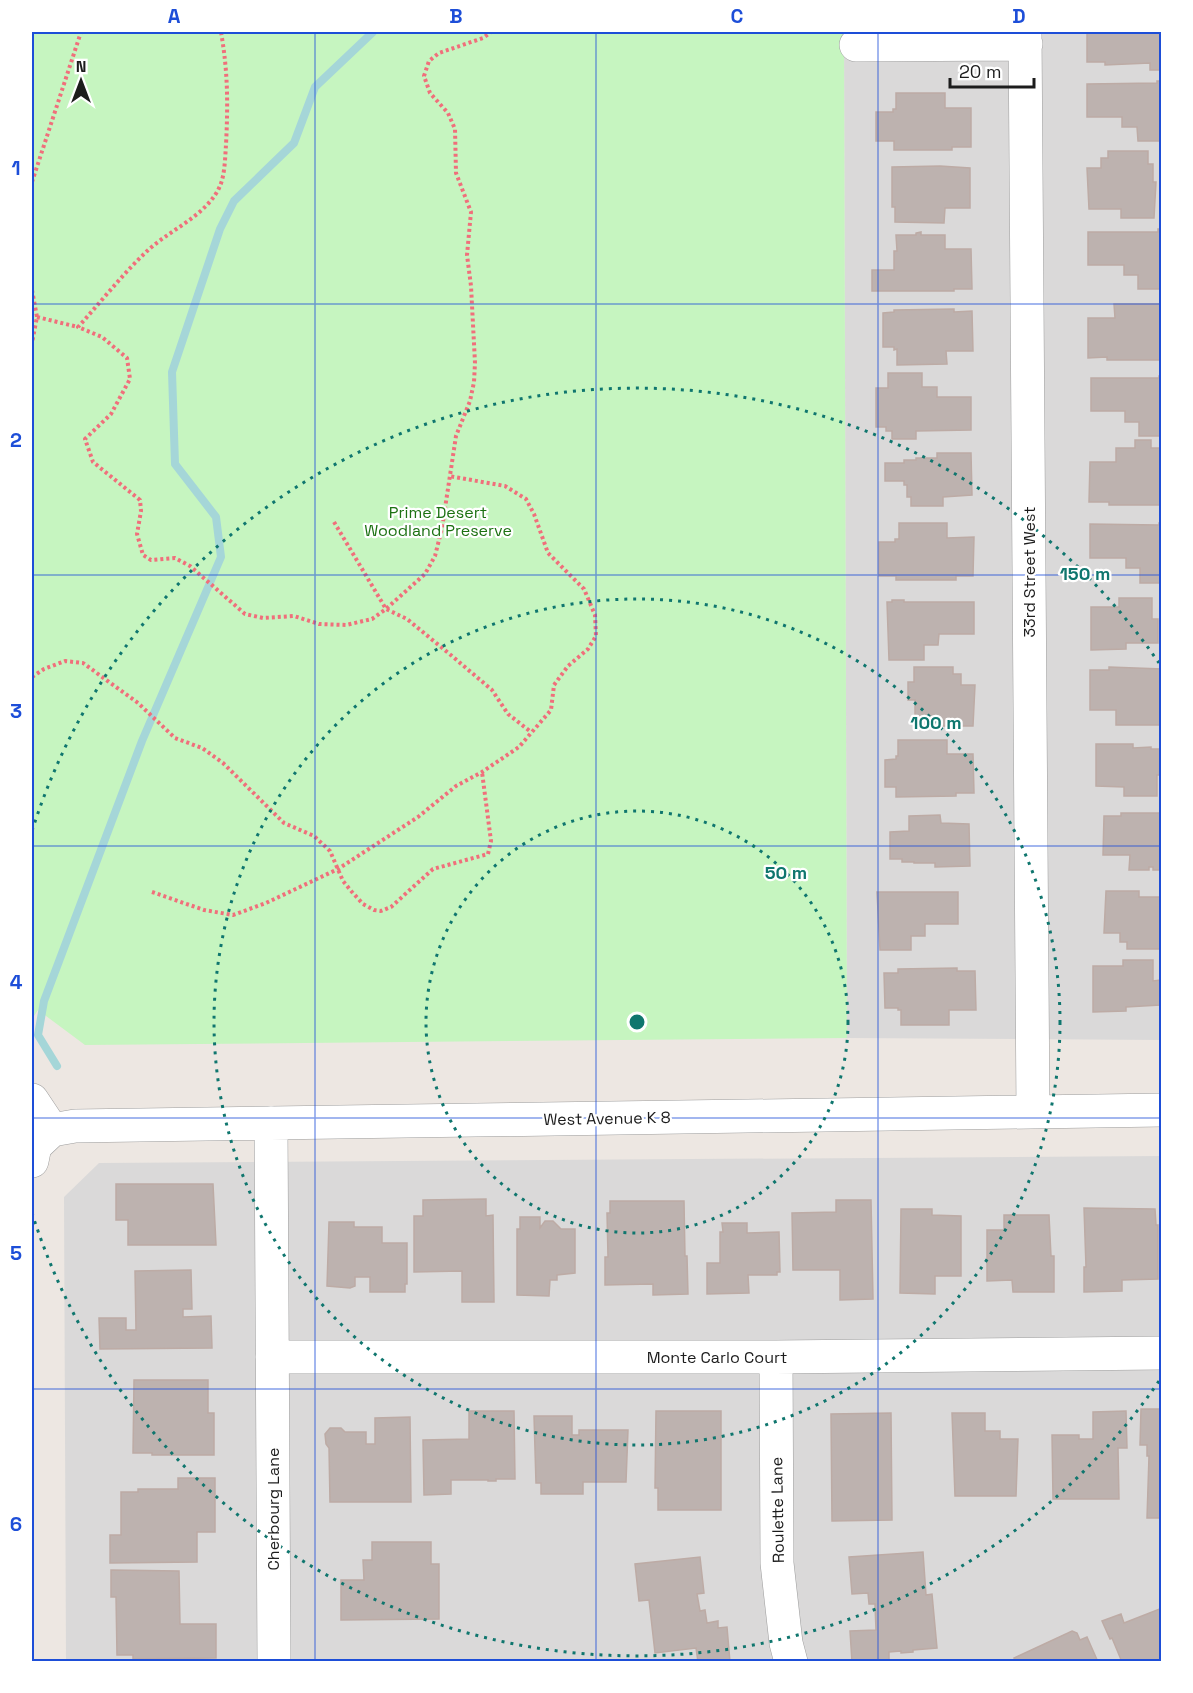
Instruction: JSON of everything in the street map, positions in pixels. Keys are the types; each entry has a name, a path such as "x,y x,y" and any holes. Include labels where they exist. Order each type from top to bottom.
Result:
{"street":[{"path":"856,45 1026,38"},
{"name":"33rd Street West","path":"1026,38 1033,1112"},
{"path":"32,1100 52,1130 35,1146 32,1161"},
{"name":"West Avenue K 8","path":"52,1130 75,1126 1161,1110"},
{"name":"Cherbourg Lane","path":"271,1123 274,1662"},
{"name":"Monte Carlo Court","path":"272,1357 776,1357 1161,1353"},
{"name":"Roulette Lane","path":"776,1357 777,1563 786,1643 791,1662"}],"path":[{"path":"32,182 81,32"},
{"path":"78,327 147,251 194,215 209,201 220,186 225,158 227,117 227,70 221,32"},
{"path":"37,317 78,327 102,337 127,358 130,380 111,414 85,439 93,462 140,500 141,511 137,534 143,555 151,560 175,558 190,566 245,614 263,618 294,616 319,624 346,625 372,619 425,574 435,556 442,528 456,436 470,401 474,382 471,286 467,255 471,212 456,173 455,129 448,113 430,93 424,76 429,61 440,53 483,38 491,32"},
{"path":"32,290 37,317 32,343"},
{"path":"152,892 204,910 233,915 266,903 338,869 418,817 456,786 519,747 551,710 554,685 568,666 588,649 596,636 595,615 584,589 548,553 526,499 505,486 449,476"},
{"path":"334,522 386,609 406,619 492,690 508,714 531,732"},
{"path":"32,677 44,669 65,661 83,663 138,703 175,738 202,748 223,763 284,823 314,836 330,851 343,881 363,904 374,910 381,911 392,907 432,868 488,854 491,841 482,772"}],"shaded area":[{"path":"844,32 1161,32 1161,1040 847,1038"},
{"path":"1161,1156 1161,1661 66,1661 64,1197 99,1163"}],"green space":[{"name":"Prime Desert Woodland Preserve","path":"32,32 844,32 847,1038 85,1045 38,1010 32,1019"}],"building":[{"path":"1087,32 1162,32 1162,70 1150,70 1150,63 1105,65 1105,62 1087,62"},
{"path":"1157,81 1162,81 1162,141 1138,141 1137,127 1122,127 1122,117 1087,117 1087,84 1157,83"},
{"path":"896,93 945,93 945,108 971,108 971,147 952,147 952,150 894,150 894,141 876,141 876,112 893,112 893,109 896,109"},
{"path":"1108,151 1148,151 1148,164 1153,164 1153,182 1156,182 1154,218 1121,218 1121,209 1089,209 1087,168 1101,168 1101,158 1108,158"},
{"path":"892,167 970,168 970,208 945,208 944,223 895,222 895,207 892,207"},
{"path":"1158,229 1162,229 1162,289 1138,289 1138,275 1124,275 1124,265 1088,265 1088,232 1158,232"},
{"path":"921,232 921,235 945,235 945,249 971,249 972,289 872,291 872,270 894,270 894,251 897,251 896,235 916,235"},
{"path":"1114,304 1162,304 1162,360 1088,358 1088,318 1115,318"},
{"path":"954,309 954,312 972,311 973,351 946,351 947,364 897,365 897,349 883,347 883,313 894,312 894,310"},
{"path":"888,373 922,373 922,387 937,387 937,397 971,397 971,430 916,431 916,439 892,439 892,431 886,431 886,427 876,427 876,388 888,388"},
{"path":"1162,376 1162,436 1139,436 1139,422 1125,422 1125,411 1091,411 1091,378 1159,378"},
{"path":"1135,440 1151,440 1151,448 1162,448 1162,505 1109,505 1109,502 1089,502 1090,462 1116,462 1116,448 1135,448"},
{"path":"937,453 971,453 972,495 943,497 943,506 911,506 911,497 907,497 907,485 904,485 904,481 885,481 885,463 904,463 904,460 916,460 916,458 937,458"},
{"path":"899,523 947,523 947,538 974,537 973,576 956,576 956,580 896,580 896,576 879,576 879,542 895,542 895,539 899,539"},
{"path":"1162,523 1162,583 1140,583 1140,568 1126,568 1126,558 1090,558 1090,524 1159,525"},
{"path":"1119,598 1152,598 1152,619 1158,619 1158,643 1126,643 1126,649 1091,650 1091,607 1119,607"},
{"path":"892,600 974,602 974,634 939,634 938,645 924,645 924,660 889,660 887,602 892,602"},
{"path":"914,667 953,667 953,674 961,674 961,685 975,685 973,726 942,726 942,720 915,720 915,700 908,700 908,682 914,682"},
{"path":"1109,667 1162,669 1162,725 1116,725 1116,710 1090,710 1090,670 1109,670"},
{"path":"898,740 947,740 947,754 973,754 974,793 956,793 956,796 896,797 896,787 885,787 885,760 896,759 898,756"},
{"path":"1096,744 1133,744 1133,748 1161,749 1162,775 1157,775 1157,796 1124,796 1124,787 1096,786"},
{"path":"1121,813 1162,813 1162,870 1153,870 1153,867 1149,867 1149,870 1129,870 1130,855 1103,855 1104,816 1121,816"},
{"path":"940,815 941,823 969,824 970,866 935,867 935,863 902,862 902,859 890,859 890,832 909,831 909,816"},
{"path":"1106,891 1139,891 1139,897 1162,897 1162,949 1127,949 1127,942 1120,942 1120,933 1104,933"},
{"path":"877,892 958,892 958,924 925,924 925,936 911,936 911,950 880,950"},
{"path":"1123,960 1153,960 1153,981 1160,980 1160,1005 1126,1007 1126,1011 1093,1012 1093,966 1123,966"},
{"path":"957,968 957,971 975,971 976,1010 949,1010 949,1025 901,1025 901,1010 885,1008 884,973 898,973 898,969"},
{"path":"116,1184 213,1184 216,1245 128,1245 128,1220 116,1220"},
{"path":"486,1199 486,1216 493,1215 494,1302 462,1302 462,1271 414,1272 414,1216 423,1216 423,1200"},
{"path":"836,1200 871,1200 873,1299 840,1300 840,1270 793,1270 792,1213 836,1212"},
{"path":"610,1201 684,1201 688,1294 653,1295 653,1284 605,1285 605,1257 608,1257 607,1213 610,1213"},
{"path":"1084,1208 1155,1209 1156,1225 1158,1225 1158,1279 1122,1280 1122,1291 1084,1292 1084,1267 1086,1267"},
{"path":"901,1209 932,1209 932,1215 961,1216 961,1276 935,1276 935,1294 900,1293"},
{"path":"1004,1215 1049,1215 1051,1256 1054,1256 1054,1292 1013,1292 1012,1280 987,1281 987,1230 1004,1230"},
{"path":"520,1217 540,1217 540,1228 545,1221 553,1221 561,1229 575,1229 575,1273 557,1275 557,1280 550,1280 549,1296 517,1295 517,1229 520,1229"},
{"path":"329,1222 354,1222 354,1227 382,1227 382,1243 407,1243 405,1292 370,1292 370,1277 355,1277 355,1286 350,1288 327,1286"},
{"path":"722,1223 747,1223 747,1233 779,1232 780,1272 777,1272 777,1275 748,1275 749,1293 707,1294 707,1263 720,1263"},
{"path":"191,1270 192,1309 183,1309 183,1317 211,1316 212,1348 100,1349 99,1318 126,1318 126,1330 136,1330 135,1271"},
{"path":"134,1380 208,1380 208,1413 214,1413 214,1455 133,1453"},
{"path":"1141,1409 1162,1409 1162,1518 1147,1518 1149,1456 1147,1456 1147,1445 1140,1445"},
{"path":"469,1411 514,1411 515,1479 451,1480 451,1494 424,1495 423,1440 469,1439"},
{"path":"656,1411 721,1411 721,1510 658,1510 658,1488 655,1488"},
{"path":"1126,1411 1127,1448 1118,1448 1119,1499 1053,1499 1052,1435 1079,1435 1079,1439 1093,1439 1093,1412"},
{"path":"891,1413 892,1520 832,1521 831,1414"},
{"path":"952,1413 985,1413 985,1431 1000,1431 1000,1439 1018,1439 1016,1496 955,1496"},
{"path":"534,1416 572,1416 572,1435 579,1435 579,1430 628,1430 626,1482 583,1482 583,1494 541,1494 541,1483 536,1483"},
{"path":"410,1417 411,1502 330,1502 329,1448 325,1434 330,1428 341,1428 345,1432 366,1432 366,1444 375,1444 375,1418"},
{"path":"178,1478 215,1478 215,1532 197,1532 197,1562 110,1563 110,1535 121,1535 121,1492 138,1492 138,1489 178,1489"},
{"path":"372,1542 431,1542 431,1564 439,1564 439,1619 341,1620 341,1580 364,1580 363,1560 372,1560"},
{"path":"923,1552 926,1595 932,1594 937,1648 901,1653 901,1651 889,1652 889,1662 852,1662 850,1631 876,1630 875,1604 869,1604 868,1593 852,1594 849,1557"},
{"path":"700,1557 704,1593 697,1594 700,1611 705,1610 707,1623 718,1621 718,1628 727,1627 730,1662 698,1662 696,1648 655,1653 649,1600 639,1601 635,1564"},
{"path":"111,1570 179,1571 180,1624 216,1624 216,1658 133,1659 133,1655 117,1655 116,1597 111,1597"},
{"path":"1162,1608 1162,1662 1122,1662 1102,1621 1121,1614 1124,1623"},
{"path":"1072,1631 1077,1633 1080,1640 1087,1637 1098,1662 1016,1662 1014,1658"}],"waterway":[{"path":"57,1066 38,1035 44,1001 142,741 221,557 216,517 175,464 172,372 220,229 234,201 294,143 315,87 373,32"}]}
